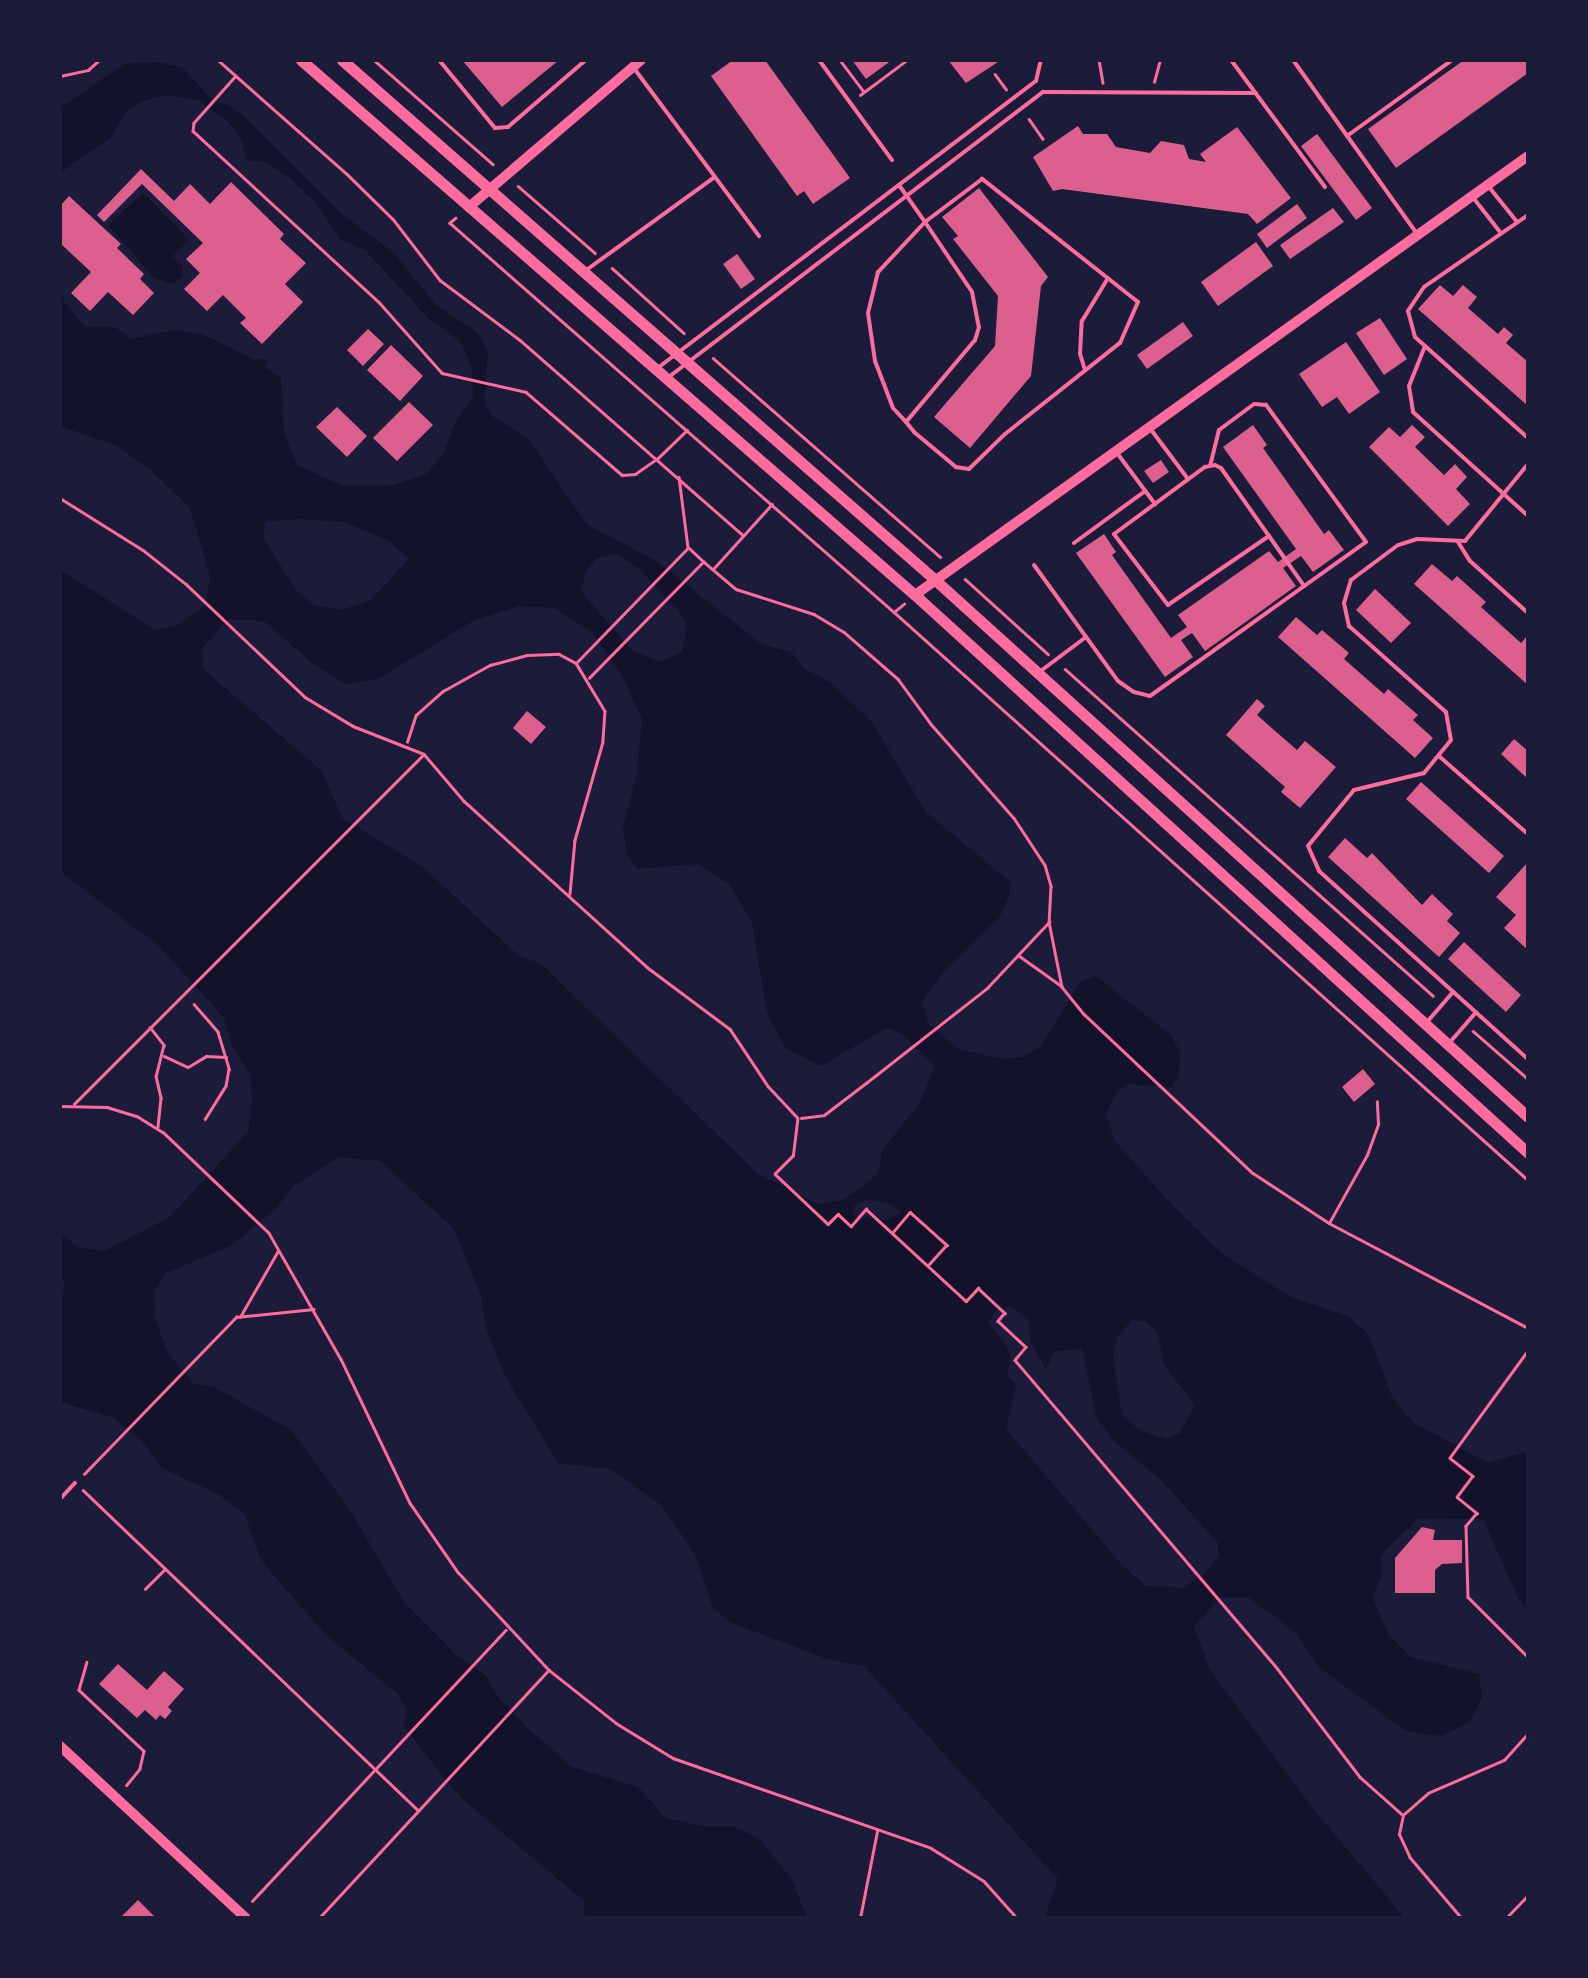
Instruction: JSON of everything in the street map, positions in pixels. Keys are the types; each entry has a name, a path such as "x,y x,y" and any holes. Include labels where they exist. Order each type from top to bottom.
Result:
{"main road":[{"path":"301,60 915,595 1528,1153"},
{"path":"342,60 933,578 1528,1117"}],"street":[{"path":"469,207 637,64"},
{"path":"915,595 933,578 1528,156"},
{"path":"60,1746 243,1915"}],"lane":[{"path":"439,60 495,128 508,127 586,60"},
{"path":"819,60 892,160"},
{"path":"655,369 1036,82 1042,60"},
{"path":"1232,60 1325,188"},
{"path":"1293,60 1418,235"},
{"path":"1346,136 1452,60"},
{"path":"637,64 758,236"},
{"path":"666,379 1042,92 1256,93"},
{"path":"583,273 714,177"},
{"path":"982,179 1108,278 1138,302 1137,313 1120,344 1005,434 968,469 956,468 906,422 882,387 868,313 878,272 925,222 982,179"},
{"path":"899,185 972,292 979,326 974,340 906,422"},
{"path":"1488,185 1517,222"},
{"path":"1472,196 1501,234"},
{"path":"1528,215 1424,287 1410,304 1410,329 1528,438"},
{"path":"1085,371 1080,354 1082,321 1108,278"},
{"path":"720,319 730,330"},
{"path":"1426,346 1409,386 1413,412 1528,516"},
{"path":"1034,565 1118,681 1134,692 1150,696 1366,542 1271,407 1254,404 1227,422 1215,438 1210,465 1114,534 1168,606 1269,536"},
{"path":"1148,425 1188,479"},
{"path":"1114,450 1154,504"},
{"path":"1528,464 1472,536 1458,542 1417,539 1398,545 1350,580 1344,603 1349,626 1446,712 1451,740 1440,757 1414,778 1354,790 1314,836 1308,854 1319,872 1528,1059"},
{"path":"1210,465 1220,468 1304,586"},
{"path":"1074,543 1145,491"},
{"path":"1458,542 1470,561 1528,613"},
{"path":"1038,673 1086,637"},
{"path":"1440,757 1528,834"},
{"path":"1425,1024 1454,992"},
{"path":"1448,1044 1476,1012"},
{"path":"60,1499 75,1483"}],"path":[{"path":"60,76 88,70 99,60"},
{"path":"218,60 393,219 440,280 520,340 743,535"},
{"path":"840,60 864,92"},
{"path":"850,102 906,60"},
{"path":"1099,60 1103,92"},
{"path":"1150,92 1160,60"},
{"path":"236,76 201,114 193,131 379,302 442,373 526,392 547,406 622,475 634,474 658,458 687,430"},
{"path":"469,207 450,223 894,612 1528,1180"},
{"path":"679,477 688,548 736,589 814,614 844,632 898,679 930,724 1014,818 1044,864 1051,886 1049,922 1062,987"},
{"path":"60,498 143,550 186,584 305,697 353,726 407,743 424,754 464,802 647,967 730,1029 768,1086 798,1118"},
{"path":"714,569 772,504"},
{"path":"576,662 688,548"},
{"path":"588,678 704,562"},
{"path":"894,612 915,595"},
{"path":"407,743 416,715 442,692 490,665 528,654 559,654 576,662 604,711 603,742 581,809 570,895"},
{"path":"73,1104 424,754"},
{"path":"798,1118 824,1114 866,1084 987,988 1049,922"},
{"path":"1020,957 1062,987 1084,1014 1253,1172 1329,1223 1528,1328"},
{"path":"194,1004 218,1032 228,1056 226,1086 204,1120"},
{"path":"149,1026 164,1045 156,1076 161,1098 158,1128"},
{"path":"162,1055 188,1067 206,1056 228,1056"},
{"path":"1329,1223 1367,1156 1378,1124 1377,1102"},
{"path":"60,1106 108,1107 158,1128 269,1233 314,1309 410,1503 458,1572 549,1670 616,1724 673,1758 931,1848 984,1881 1016,1917"},
{"path":"798,1118 793,1156 775,1174 828,1224 838,1214 851,1226 866,1209 966,1301 978,1288 1005,1313 998,1322 1026,1348 1015,1360 1190,1570 1278,1668 1360,1777 1403,1815"},
{"path":"892,1233 910,1212 947,1245 928,1266"},
{"path":"279,1250 240,1317 198,1354 75,1483 418,1810"},
{"path":"240,1317 314,1309"},
{"path":"1528,1350 1492,1396 1495,1401 1450,1458 1474,1476 1457,1497 1477,1512 1466,1526 1468,1598 1528,1657"},
{"path":"145,1589 165,1568"},
{"path":"243,1915 507,1629"},
{"path":"88,1662 78,1686 81,1694 144,1755 138,1772 116,1798"},
{"path":"319,1918 549,1670"},
{"path":"1462,1918 1410,1858 1399,1834 1403,1815 1428,1794 1504,1760 1528,1734"},
{"path":"860,1918 877,1830"},
{"path":"1507,1917 1528,1895"}],"shaded area":[{"path":"159,62 183,68 213,101 229,105 244,116 343,215 394,253 435,304 477,332 488,351 484,404 492,416 528,438 587,525 657,561 761,644 791,652 804,668 830,682 872,722 926,812 1010,882 1009,897 999,918 945,970 922,1002 929,1025 958,1049 1002,1059 1022,1057 1041,1046 1080,982 1096,976 1171,1035 1180,1052 1179,1077 1171,1087 1128,1084 1116,1093 1106,1114 1114,1140 1173,1206 1222,1253 1287,1295 1349,1317 1369,1335 1392,1397 1414,1423 1488,1463 1528,1451 1528,1609 1519,1600 1483,1519 1419,1518 1381,1555 1381,1576 1373,1598 1388,1634 1410,1657 1479,1674 1482,1697 1470,1722 1441,1736 1406,1731 1320,1668 1295,1632 1248,1597 1220,1597 1194,1627 1210,1670 1310,1805 1405,1918 1045,1918 1058,1879 864,1666 827,1659 730,1622 713,1608 695,1554 661,1505 610,1469 558,1463 506,1378 487,1331 481,1295 454,1229 380,1161 338,1157 295,1185 274,1210 231,1246 166,1273 154,1292 155,1319 168,1353 194,1384 214,1387 291,1430 350,1510 404,1602 457,1656 486,1676 498,1697 531,1731 572,1767 638,1787 666,1818 706,1827 735,1827 758,1838 791,1878 807,1918 585,1918 584,1901 460,1797 403,1725 407,1710 397,1693 328,1637 260,1558 245,1514 218,1494 163,1469 141,1440 112,1417 60,1402 60,1306 65,1285 60,1274 60,1232 77,1247 104,1251 170,1217 248,1132 252,1101 250,1074 232,1046 224,1018 160,947 60,871 60,569 154,630 178,625 206,604 210,577 190,508 154,473 116,445 60,426 60,289 65,303 85,327 115,327 132,339 171,330 202,334 253,359 268,360 264,366 281,378 284,433 297,465 343,486 395,485 427,473 442,456 455,423 473,396 472,367 461,342 428,318 365,250 340,239 316,203 286,175 265,162 246,160 242,140 228,122 199,100 166,95 139,102 126,112 110,138 60,173 60,108 124,64","holes":["266,522 344,522 389,541 409,559 371,600 341,610 314,605 297,592 263,537","616,554 639,569 687,625 682,651 662,662 632,651 581,591 586,570 597,558","520,606 555,608 592,632 622,676 642,719 637,774 623,828 627,854 637,869 698,864 730,884 752,923 767,1013 786,1049 821,1066 888,1027 904,1036 935,1066 921,1101 882,1151 878,1174 843,1200 817,1204 757,1173 540,963 520,957 424,868 342,818 322,771 203,669 202,648 229,619 264,621 312,663 345,684 378,679 473,621","867,1199 889,1203 902,1213 885,1220 853,1216 854,1206","1011,1307 1029,1320 1031,1343 1046,1369 1054,1352 1082,1348 1097,1418 1114,1441 1161,1480 1218,1543 1218,1557 1206,1572 1183,1588 1146,1586 1123,1566 1006,1429 1016,1384 1007,1376 1011,1357 1005,1343 988,1323 997,1308","1132,1320 1145,1321 1158,1333 1164,1365 1195,1405 1180,1433 1167,1439 1141,1431 1122,1415 1113,1358 1117,1337"]},
{"path":"143,193 189,240 172,257 182,265 183,277 172,284 154,278 108,225"}],"building":[{"path":"462,60 559,60 502,107"},
{"path":"733,60 765,60 850,178 813,204 804,191 797,196 711,76"},
{"path":"852,60 892,60 866,79"},
{"path":"948,60 1001,60 966,83"},
{"path":"1464,60 1528,60 1528,73 1396,168 1368,129"},
{"path":"1078,126 1083,134 1107,134 1116,147 1150,153 1161,141 1184,145 1189,159 1206,162 1200,154 1237,127 1291,198 1257,224 1248,214 1062,189 1053,191 1033,157"},
{"path":"1317,134 1372,208 1356,220 1301,146"},
{"path":"141,169 174,201 190,184 210,204 231,182 284,234 280,239 306,263 285,284 303,302 262,344 240,323 246,318 223,295 207,311 184,289 200,273 186,259 203,243 142,184 104,222 97,215"},
{"path":"979,188 1048,277 1041,286 1031,376 970,448 934,417 995,346 998,296 953,239 958,236 942,217"},
{"path":"69,196 121,244 117,248 144,274 140,279 154,293 133,315 108,292 90,311 71,293 91,272 60,243 60,206"},
{"path":"1297,204 1307,218 1267,248 1257,234"},
{"path":"1333,208 1344,222 1290,259 1280,245"},
{"path":"1256,242 1273,266 1218,306 1201,282"},
{"path":"737,254 755,279 741,289 723,264"},
{"path":"1440,285 1453,296 1463,285 1477,297 1468,308 1498,334 1504,327 1513,335 1506,343 1528,362 1528,406 1418,309"},
{"path":"1380,318 1407,359 1384,375 1356,333"},
{"path":"1183,322 1193,336 1147,369 1137,355"},
{"path":"368,329 384,344 363,366 347,350"},
{"path":"1346,342 1380,392 1349,414 1337,397 1322,407 1299,374"},
{"path":"391,345 423,376 400,401 367,370"},
{"path":"409,402 433,425 397,461 373,438"},
{"path":"337,407 367,436 347,457 316,427"},
{"path":"1253,425 1267,445 1263,448 1324,534 1329,530 1344,550 1313,572 1301,556 1283,568 1296,586 1205,651 1192,633 1181,640 1193,657 1165,677 1076,553 1104,534 1116,552 1112,555 1171,638 1187,627 1178,615 1269,551 1278,562 1296,549 1223,447"},
{"path":"1412,425 1425,437 1415,447 1444,475 1455,464 1467,477 1456,489 1470,504 1448,526 1369,447 1389,427 1400,437"},
{"path":"1161,460 1169,472 1153,483 1144,471"},
{"path":"1432,564 1452,581 1457,576 1486,602 1481,607 1521,643 1528,635 1528,685 1414,584"},
{"path":"1375,589 1411,623 1391,643 1356,610"},
{"path":"1296,617 1317,635 1322,630 1349,653 1344,659 1384,694 1388,689 1418,715 1413,720 1433,738 1415,758 1278,637"},
{"path":"1257,699 1265,706 1257,715 1297,750 1305,741 1336,767 1300,808 1281,792 1285,787 1226,735"},
{"path":"527,711 546,727 531,744 513,728"},
{"path":"1514,739 1528,751 1528,779 1501,754"},
{"path":"1421,782 1504,856 1489,873 1406,799"},
{"path":"1345,838 1367,858 1372,853 1422,905 1432,894 1453,914 1447,921 1460,933 1439,957 1328,857"},
{"path":"1528,862 1528,950 1504,928 1516,915 1496,897"},
{"path":"1464,942 1521,995 1506,1012 1448,959"},
{"path":"1363,1069 1375,1084 1354,1102 1342,1087"},
{"path":"1422,1527 1435,1530 1433,1540 1462,1540 1462,1563 1442,1564 1435,1570 1435,1593 1395,1593 1395,1558"},
{"path":"118,1664 147,1690 164,1671 184,1689 168,1707 172,1711 165,1719 160,1715 156,1720 145,1710 137,1718 99,1684"},
{"path":"138,1900 156,1918 120,1918"}]}
